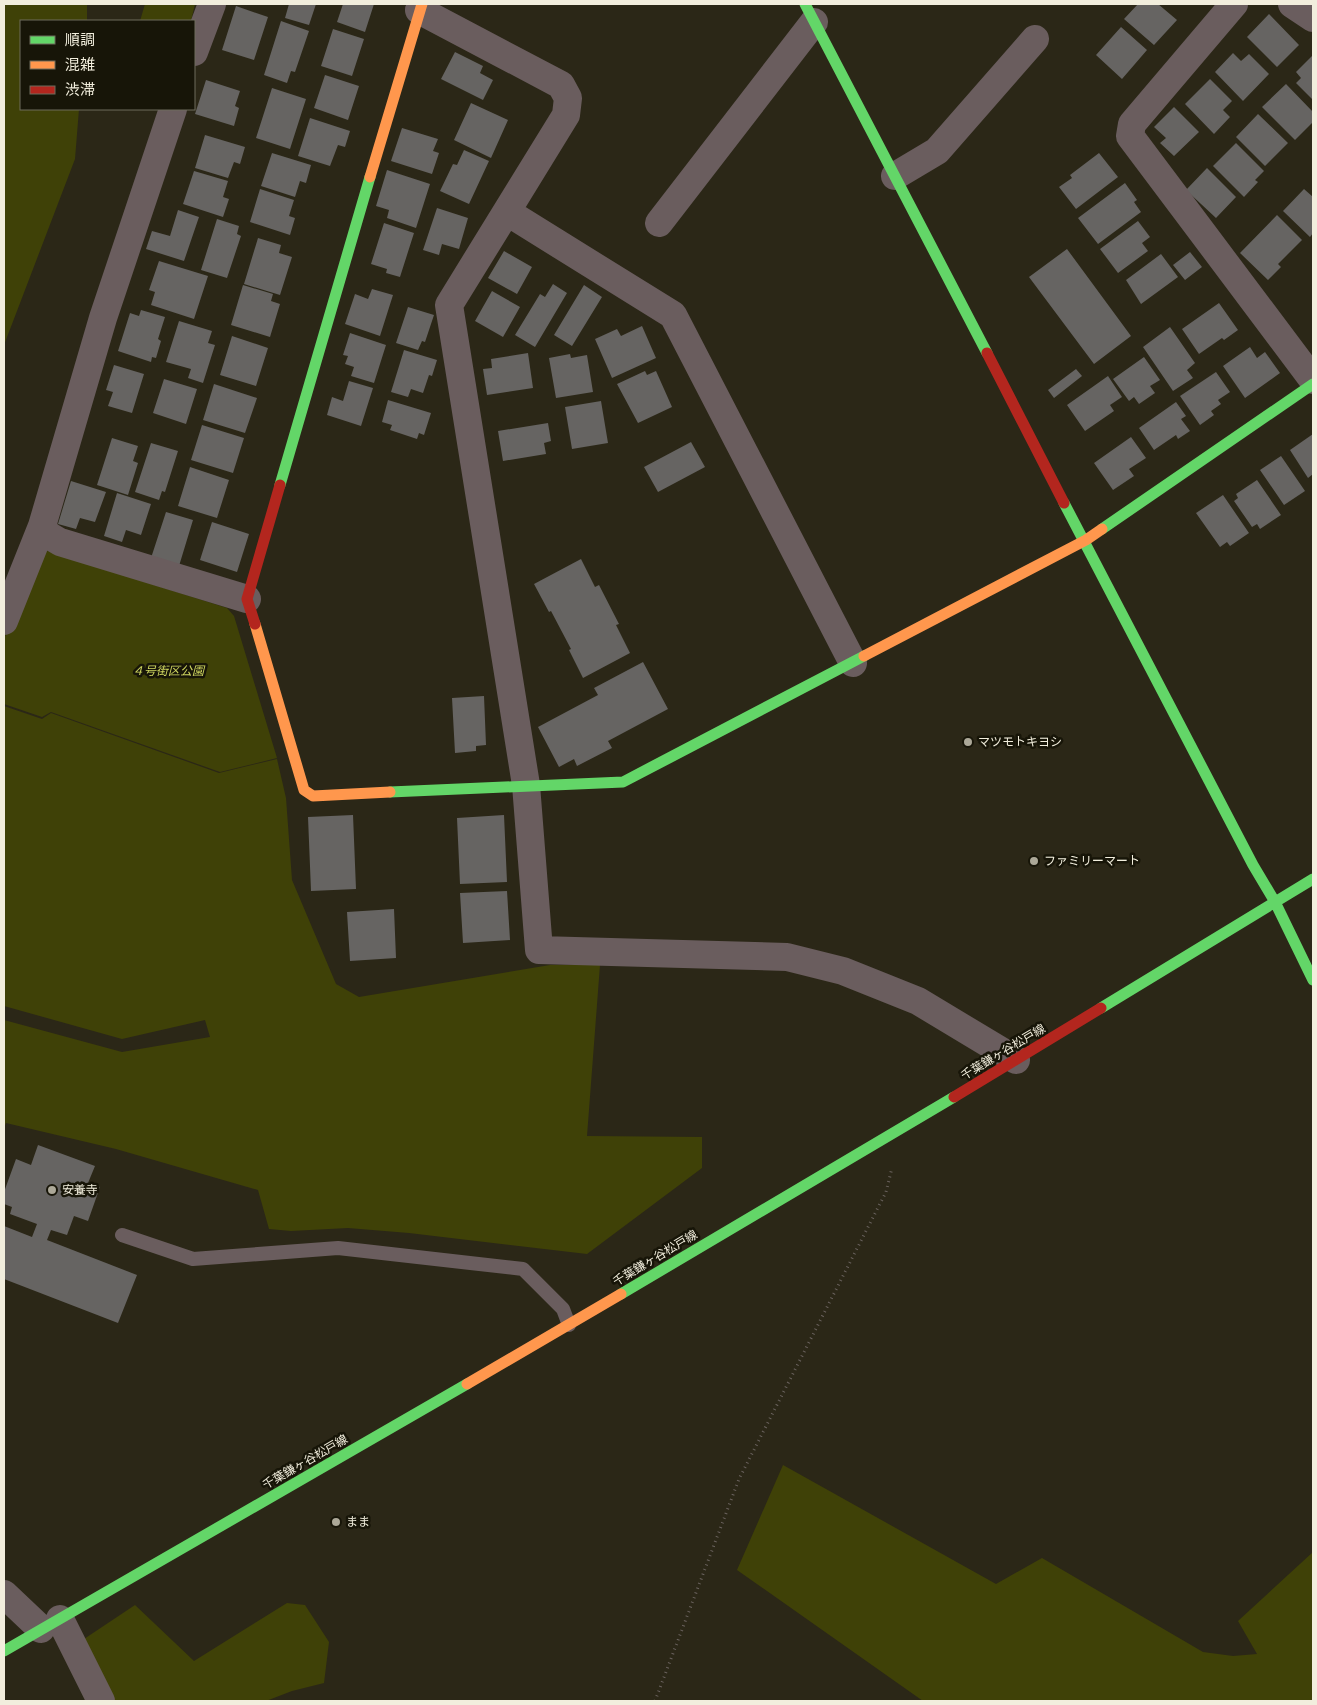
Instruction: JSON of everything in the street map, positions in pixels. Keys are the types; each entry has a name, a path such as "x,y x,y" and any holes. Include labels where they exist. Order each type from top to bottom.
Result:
{"street":[{"path":"195,49 212,4"},
{"path":"1016,1060 918,1001 843,971 787,957 539,950 526,785 449,305 566,115 568,98 561,85 420,7 247,599 304,790 313,796 526,785 623,782 1086,540 1313,382 1130,136 1132,124 1234,4"},
{"path":"1292,4 1313,18"},
{"path":"659,222 810,13 1253,864 1275,902 1313,980"},
{"path":"895,176 937,151 1035,39"},
{"path":"4,621 42,526 103,318 173,110"},
{"path":"507,212 673,315 853,663"},
{"path":"42,526 48,535 60,542 247,599"},
{"name":"千葉鎌ヶ谷松戸線","path":"4,1651 569,1325 1016,1060 1313,879"},
{"path":"4,1594 50,1624 101,1701"}],"lane":[{"path":"122,1235 192,1259 338,1248 522,1269 563,1309 569,1325"}],"path":[{"path":"655,1701 739,1479 886,1192 893,1163 897,1130"}],"green space":[{"path":"4,4 87,4 87,20 20,20 20,110 79,110 75,159 4,345"},
{"path":"145,4 195,4 191,20 140,20"},
{"name":"４号街区公園","path":"38,548 227,608 234,616 277,758 220,772 51,712 42,717 4,704 4,639"},
{"path":"4,706 42,719 51,713 219,773 277,759 286,798 292,880 336,984 359,997 550,965 600,965 587,1136 702,1137 702,1168 587,1254 409,1233 348,1228 291,1231 269,1229 258,1190 116,1149 6,1123 4,1128 4,1020 122,1052 210,1037 205,1020 122,1039 4,1006"},
{"path":"783,1465 996,1584 1042,1558 1203,1652 1233,1656 1257,1654 1238,1621 1313,1552 1313,1701 923,1701 737,1570"},
{"path":"287,1603 305,1605 329,1642 324,1683 292,1691 266,1701 108,1701 84,1639 135,1605 194,1661"}],"building":[{"path":"289,4 316,4 309,25 285,18"},
{"path":"343,4 374,4 365,32 337,22"},
{"path":"1138,4 1158,4 1177,20 1154,45 1124,19"},
{"path":"236,6 268,17 254,60 222,50"},
{"path":"1269,14 1299,45 1277,67 1247,37"},
{"path":"281,21 309,31 295,72 291,71 287,83 264,75"},
{"path":"1121,27 1147,50 1122,79 1096,55"},
{"path":"333,29 364,39 352,76 321,66"},
{"path":"455,52 483,66 480,73 493,80 483,100 441,79"},
{"path":"1233,53 1241,61 1249,54 1269,74 1243,101 1215,72"},
{"path":"1313,55 1313,100 1296,83 1301,78 1296,72"},
{"path":"325,75 359,86 348,120 314,108"},
{"path":"1210,79 1232,101 1223,110 1230,117 1214,134 1185,104"},
{"path":"206,80 240,91 235,106 239,108 234,126 195,114"},
{"path":"1286,84 1313,112 1313,122 1295,140 1262,107"},
{"path":"272,88 306,99 290,149 256,138"},
{"path":"471,103 508,120 491,158 454,140"},
{"path":"1174,107 1199,132 1174,156 1160,143 1166,138 1154,127"},
{"path":"1258,114 1288,143 1265,166 1236,137"},
{"path":"310,118 350,131 345,147 338,145 330,166 298,156"},
{"path":"402,128 438,139 433,151 439,153 432,174 391,161"},
{"path":"205,135 245,147 240,164 234,162 228,178 195,168"},
{"path":"1236,143 1264,171 1255,180 1258,182 1244,197 1213,166"},
{"path":"464,150 489,161 469,204 440,191 453,164 457,165"},
{"path":"272,153 311,165 306,183 300,181 295,197 261,186"},
{"path":"1099,153 1118,177 1076,209 1059,187 1072,178 1070,175"},
{"path":"1207,168 1236,197 1216,218 1186,190"},
{"path":"387,170 430,184 416,228 387,218 389,210 376,206"},
{"path":"194,171 228,181 223,197 229,199 223,217 183,204"},
{"path":"1125,183 1137,200 1134,202 1141,212 1098,244 1078,218"},
{"path":"260,189 294,200 289,216 295,218 290,235 250,222"},
{"path":"1304,189 1313,197 1313,233 1310,237 1283,211"},
{"path":"437,208 468,218 459,249 442,244 439,255 423,250"},
{"path":"178,210 199,217 184,261 146,249 152,231 170,236"},
{"path":"1277,215 1302,240 1278,264 1281,267 1268,280 1240,253"},
{"path":"217,219 239,226 237,234 241,236 227,278 201,270"},
{"path":"1138,221 1150,237 1142,243 1148,251 1118,273 1100,249"},
{"path":"384,223 414,233 400,277 386,273 387,269 371,264"},
{"path":"258,238 281,245 279,253 292,257 280,295 244,284"},
{"path":"1067,249 1131,336 1094,364 1029,277"},
{"path":"504,251 532,267 517,294 488,278"},
{"path":"1190,252 1202,267 1185,280 1173,265"},
{"path":"1161,254 1178,277 1141,304 1126,280"},
{"path":"159,261 208,276 194,319 151,305 155,292 149,290"},
{"path":"553,284 567,293 535,347 515,335 540,294 545,297"},
{"path":"243,285 273,294 271,301 280,304 270,337 231,325"},
{"path":"584,285 602,297 572,346 554,335"},
{"path":"372,289 393,295 380,336 345,324 355,294 368,299"},
{"path":"492,291 520,307 503,337 475,321"},
{"path":"1219,303 1238,330 1224,340 1222,338 1199,354 1182,329"},
{"path":"408,307 434,315 425,342 422,341 418,350 396,343"},
{"path":"141,310 165,317 158,339 161,341 156,358 152,357 151,362 118,351 130,313 139,316"},
{"path":"179,321 212,331 208,343 215,345 203,383 188,378 191,369 166,362"},
{"path":"642,326 656,358 612,378 595,339 617,329 621,336"},
{"path":"1170,327 1195,363 1187,370 1193,378 1173,391 1143,347"},
{"path":"350,333 386,345 374,383 351,376 354,367 345,364 348,356 343,355"},
{"path":"232,336 268,348 256,386 220,375"},
{"path":"1250,347 1257,358 1265,352 1280,373 1245,398 1223,366"},
{"path":"404,350 437,360 432,376 429,375 423,393 411,389 408,397 391,392"},
{"path":"528,353 533,388 487,395 483,369 492,368 491,359"},
{"path":"570,354 571,358 587,355 593,392 556,398 549,358"},
{"path":"1144,357 1160,380 1150,386 1155,393 1139,404 1134,397 1129,401 1113,379"},
{"path":"114,365 144,374 132,413 108,406 113,392 106,390"},
{"path":"1076,369 1082,376 1054,398 1048,390"},
{"path":"645,371 647,375 656,371 672,407 638,423 617,384"},
{"path":"1216,372 1230,392 1218,400 1221,404 1211,411 1214,415 1200,425 1180,396"},
{"path":"1108,376 1122,397 1110,405 1114,411 1085,431 1067,405"},
{"path":"164,379 197,389 186,424 153,413"},
{"path":"349,381 373,388 361,426 327,415 332,397 343,401"},
{"path":"214,384 257,398 245,433 203,420"},
{"path":"388,400 431,413 424,435 419,433 417,439 390,430 392,425 382,422"},
{"path":"601,401 608,443 572,449 565,407"},
{"path":"1176,402 1186,416 1181,419 1190,431 1178,439 1176,435 1154,450 1139,428"},
{"path":"548,423 551,441 544,443 546,454 503,461 498,431"},
{"path":"202,425 244,438 233,473 191,460"},
{"path":"1313,434 1313,474 1308,478 1290,450"},
{"path":"1131,437 1146,458 1129,469 1134,476 1113,490 1094,463"},
{"path":"112,438 138,446 133,461 138,463 128,495 97,485"},
{"path":"691,442 705,467 658,492 644,467"},
{"path":"151,443 178,451 165,492 162,491 159,500 135,492"},
{"path":"1281,456 1305,491 1284,505 1260,470"},
{"path":"190,467 229,480 217,518 178,506"},
{"path":"1257,480 1281,515 1260,529 1257,524 1252,527 1234,501 1238,498 1236,494"},
{"path":"71,481 106,492 95,522 80,518 76,529 58,524"},
{"path":"117,493 151,504 141,535 126,530 122,542 104,536"},
{"path":"1223,495 1249,533 1230,546 1227,542 1220,547 1196,513"},
{"path":"166,512 193,520 179,566 151,558"},
{"path":"212,522 249,534 237,572 200,560"},
{"path":"581,559 595,587 599,585 619,624 616,625 630,653 583,678 569,650 571,649 534,584"},
{"path":"643,662 668,709 608,741 612,748 577,766 574,759 559,767 538,727 598,695 594,688"},
{"path":"484,696 486,745 476,746 476,751 455,753 452,698"},
{"path":"353,815 356,889 311,891 308,817"},
{"path":"504,815 507,882 460,884 457,818"},
{"path":"507,891 510,940 463,943 460,893"},
{"path":"394,909 396,958 350,961 347,912"},
{"path":"38,1145 95,1166 88,1183 100,1187 88,1221 74,1216 67,1235 51,1230 47,1240 137,1275 118,1323 4,1279 4,1226 32,1237 37,1224 10,1214 12,1207 4,1204 4,1192 16,1159 31,1165"}],"traffic: fast":[{"path":"805,4 987,353"},
{"path":"280,485 370,177"},
{"path":"1102,529 1313,384"},
{"path":"1064,503 1253,865 1275,902 1313,980"},
{"path":"390,792 623,782 864,656"},
{"path":"1101,1008 1313,879"},
{"path":"621,1294 954,1097"},
{"path":"4,1651 467,1384"}],"traffic: slow":[{"path":"370,177 422,4"},
{"path":"864,656 1086,540 1102,529"},
{"path":"255,624 304,790 313,796 390,792"},
{"path":"467,1384 621,1294"}],"traffic: jam":[{"path":"987,353 1064,503"},
{"path":"255,624 247,599 280,485"},
{"path":"954,1097 1101,1008"}],"place":[{"name":"マツモトキヨシ","path":"968,742"},
{"name":"ファミリーマート","path":"1034,861"},
{"name":"安養寺","path":"52,1190"},
{"name":"まま","path":"336,1522"}]}
